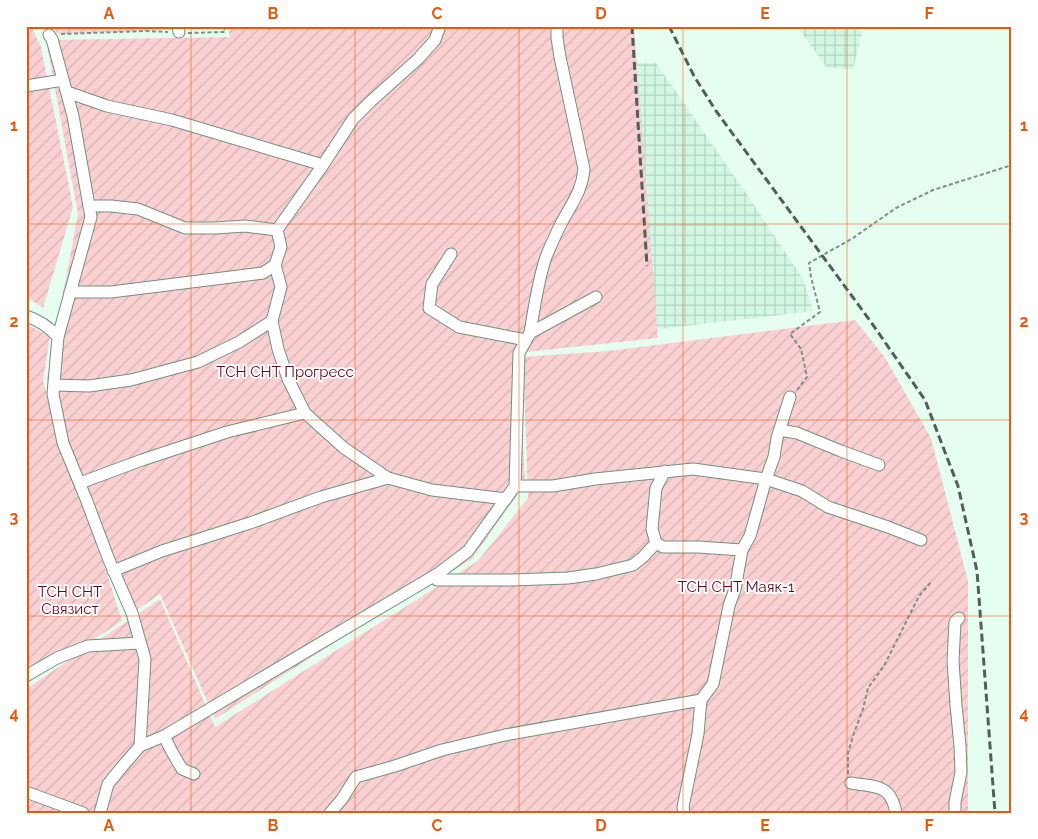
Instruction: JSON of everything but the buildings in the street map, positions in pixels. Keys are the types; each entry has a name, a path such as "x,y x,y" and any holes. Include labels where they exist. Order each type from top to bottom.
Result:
{"street":[{"path":"440,26 435,40 418,59 352,119 277,230 281,247 276,264 281,287 272,321 278,349 288,379 305,413 344,448 388,478 432,490 506,499"},
{"path":"100,813 108,784 140,746 164,736 434,576 468,551 515,486 519,353 528,337 546,258 576,197 582,182 584,169 560,57 557,26"},
{"path":"49,35 52,39 73,116 91,216 58,337 53,394 63,443 113,571 132,613 145,659 140,746"},
{"path":"26,86 63,80"},
{"path":"67,92 107,106 172,120 323,164"},
{"path":"89,206 138,209 185,228 245,226 277,230"},
{"path":"451,254 432,284 429,308 459,327 528,337 596,297"},
{"path":"70,292 111,292 263,273 276,264"},
{"path":"26,316 34,318 48,327 58,337"},
{"path":"54,385 89,386 131,380 198,362 239,342 272,321"},
{"path":"684,813 698,734 701,700 713,684 742,550 750,536 790,398"},
{"path":"80,484 142,460 227,432 305,413"},
{"path":"780,430 796,433 879,465"},
{"path":"515,486 553,486 595,479 693,469 766,480 802,492 828,507 921,540"},
{"path":"656,543 652,529 656,488 665,472"},
{"path":"113,571 162,551 250,523 321,497 388,478"},
{"path":"656,543 663,546 742,550"},
{"path":"434,576 437,580 512,580 568,578 596,574 632,565 643,557 656,543"},
{"path":"954,813 961,772 953,662 955,622 959,618"},
{"path":"27,674 57,658 88,646 140,643"},
{"path":"330,813 356,778 442,750 505,735 701,700"},
{"path":"164,736 182,769 194,774"},
{"path":"852,784 877,787 889,794 894,802 896,813"},
{"path":"26,792 83,813"}],"path":[{"path":"49,35 178,29 225,32 224,26"},
{"path":"790,398 808,377 801,349 790,334 820,312 809,263 853,238 896,208 932,190 1012,165"},
{"path":"852,784 847,772 848,753 868,688 884,666 919,596 932,581"}],"shaded area":[{"path":"797,26 864,26 853,69 827,68"},
{"path":"620,63 656,63 803,279 813,311 565,340"}],"green space":[{"path":"26,26 31,26 41,47 73,207 43,308 26,296"},
{"path":"53,26 220,26 220,28 57,34"},
{"name":"ТСН СНТ Прогресс","path":"228,26 634,26 658,338 517,353 525,477 516,497 472,559 348,634 215,719 160,594 128,616 97,543 122,621 26,684 26,324 50,336 43,381 58,426 47,379 78,214 46,40 230,37"},
{"name":"ТСН СНТ Маяк-1","path":"855,320 884,356 931,438 968,581 968,813 26,813 26,689 160,599 215,727 478,561 528,498 523,357 608,351"}],"railway":[{"path":"632,26 647,266"},
{"path":"669,26 694,76 716,111 871,322 925,400 958,486 977,571 995,813"}],"park label":[{"name":"ТСН СНТ Связист","path":"70,600"}]}
